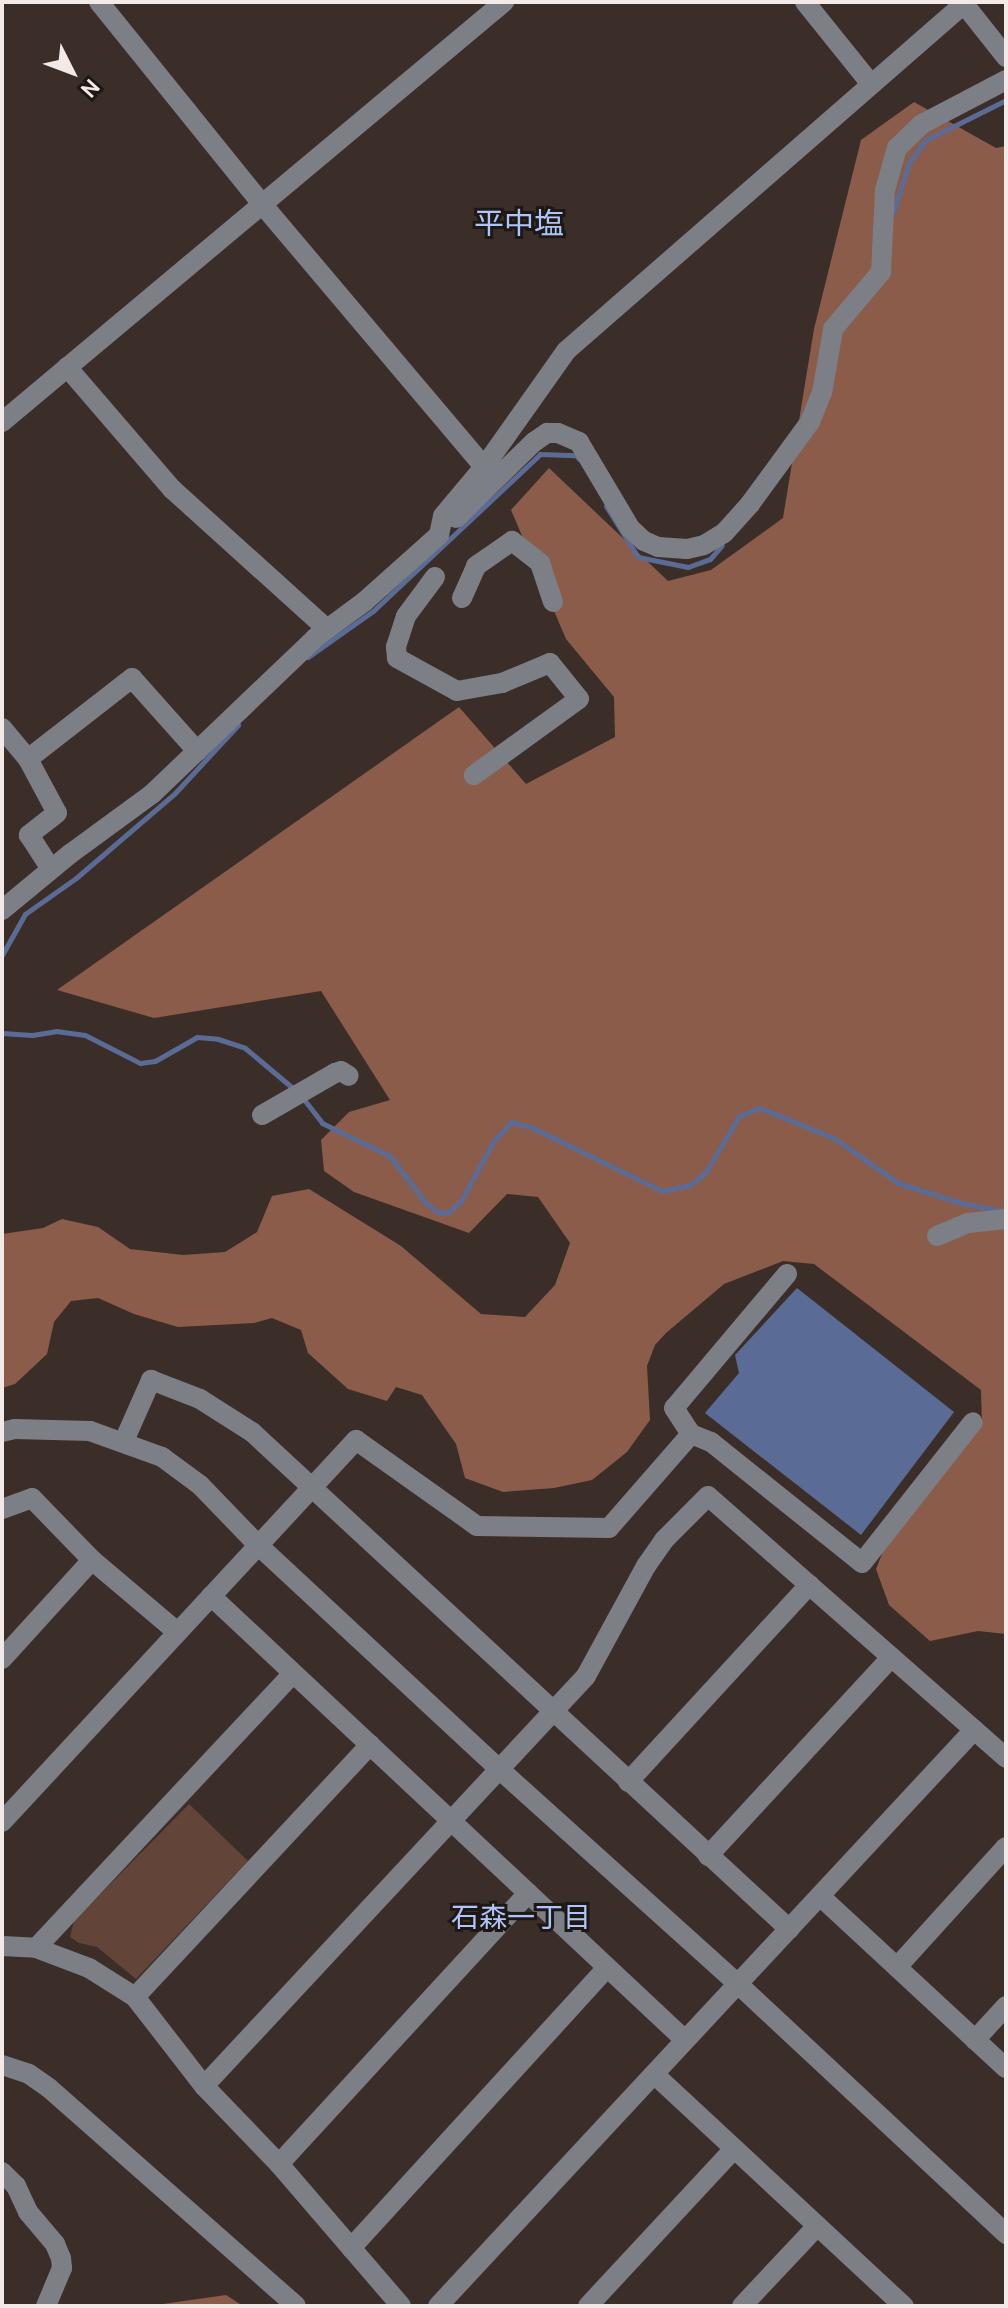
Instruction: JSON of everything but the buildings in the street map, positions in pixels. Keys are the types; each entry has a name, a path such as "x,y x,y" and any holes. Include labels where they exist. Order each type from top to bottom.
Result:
{"street":[{"path":"99,2 262,204 484,467"},
{"path":"2,422 504,2"},
{"path":"805,2 871,84"},
{"path":"439,535 443,516 484,467 566,351 965,3 1006,57"},
{"path":"2,910 51,869 152,794 327,629 364,602 547,433 568,435 579,442 630,528 644,541 658,547 687,549 704,545 724,533 750,504 810,422 822,393 833,329 881,272 885,254 885,190 897,148 922,124 1006,80"},
{"path":"67,367 172,489 327,629"},
{"path":"413,557 465,600 476,566 512,541 540,563 553,602"},
{"path":"435,577 406,616 396,647 397,658 457,691 502,683 550,663 579,699 474,775"},
{"path":"28,759 132,678 197,751"},
{"path":"2,728 28,759 57,813 29,835 51,869"},
{"path":"262,1115 335,1073 341,1071 349,1076"},
{"path":"937,1236 968,1223 1006,1219"},
{"path":"787,1274 674,1408 691,1434 711,1442 862,1563 973,1422"},
{"path":"124,1441 151,1380 200,1399 252,1432 789,1929"},
{"path":"2,1432 15,1429 90,1431 162,1457 200,1485 258,1545 1006,2234"},
{"path":"2,1822 356,1440 477,1526 609,1528 691,1434"},
{"path":"204,2086 586,1676 646,1566 664,1540 708,1496 1006,1758"},
{"path":"2,1509 32,1498 92,1560 176,1631"},
{"path":"2,1659 92,1560"},
{"path":"628,1782 809,1585"},
{"path":"211,1596 685,2040"},
{"path":"708,1856 891,1658"},
{"path":"36,1948 293,1673"},
{"path":"438,2306 974,1730"},
{"path":"135,1997 370,1745"},
{"path":"897,1967 1006,1847"},
{"path":"279,2164 528,1893"},
{"path":"820,1896 1006,2068"},
{"path":"2,1946 36,1948 89,1968 135,1997 204,2086 279,2164 401,2306"},
{"path":"351,2248 607,1968"},
{"path":"975,2040 1006,2006"},
{"path":"2,2065 29,2074 49,2088 296,2306"},
{"path":"654,2074 894,2302"},
{"path":"588,2306 734,2149"},
{"path":"2,2172 16,2186 28,2212 55,2244 61,2258 62,2268 46,2306"},
{"path":"742,2306 817,2226"}],"shaded area":[{"path":"914,102 996,148 1006,146 1006,1634 978,1631 930,1641 889,1605 876,1569 893,1526 982,1425 981,1390 814,1264 783,1261 724,1284 666,1333 655,1345 647,1366 650,1420 627,1452 592,1480 554,1488 503,1492 465,1478 456,1444 422,1395 396,1387 387,1401 348,1389 308,1353 301,1330 272,1318 254,1323 178,1327 134,1314 98,1298 71,1301 54,1322 47,1354 15,1384 2,1388 2,1234 43,1228 62,1219 98,1227 130,1249 183,1255 225,1252 257,1232 272,1196 309,1189 401,1246 481,1314 525,1317 555,1285 570,1243 538,1197 507,1194 469,1233 354,1192 324,1171 321,1140 349,1112 390,1100 321,991 154,1018 57,990 459,707 526,784 615,737 614,697 566,639 511,510 549,468 668,581 711,570 783,518 814,329 861,140"},
{"path":"189,1804 248,1861 136,1979 97,1947 79,1943 70,1937 74,1921"},
{"path":"226,2295 243,2306 149,2306"}],"water":[{"path":"797,1288 954,1412 861,1535 705,1413 739,1373 735,1355"}],"waterway":[{"path":"893,213 909,163 926,140 1006,100"},
{"path":"308,657 373,611 540,454 576,455 579,459"},
{"path":"606,506 638,557 688,567 710,559 722,545"},
{"path":"2,955 25,914 76,878 175,793 238,725"},
{"path":"2,1033 32,1035 56,1031 85,1035 140,1063 155,1061 197,1037 218,1039 245,1048 295,1090"},
{"path":"302,1097 322,1123 390,1156 425,1202 438,1213 449,1212 461,1201 493,1142 511,1122 533,1128 662,1191 690,1185 706,1172 739,1116 760,1108 834,1138 898,1183 961,1203 1002,1211"}],"district":[{"name":"平中塩","path":"519,224"},
{"name":"石森一丁目","path":"521,1917"}]}
